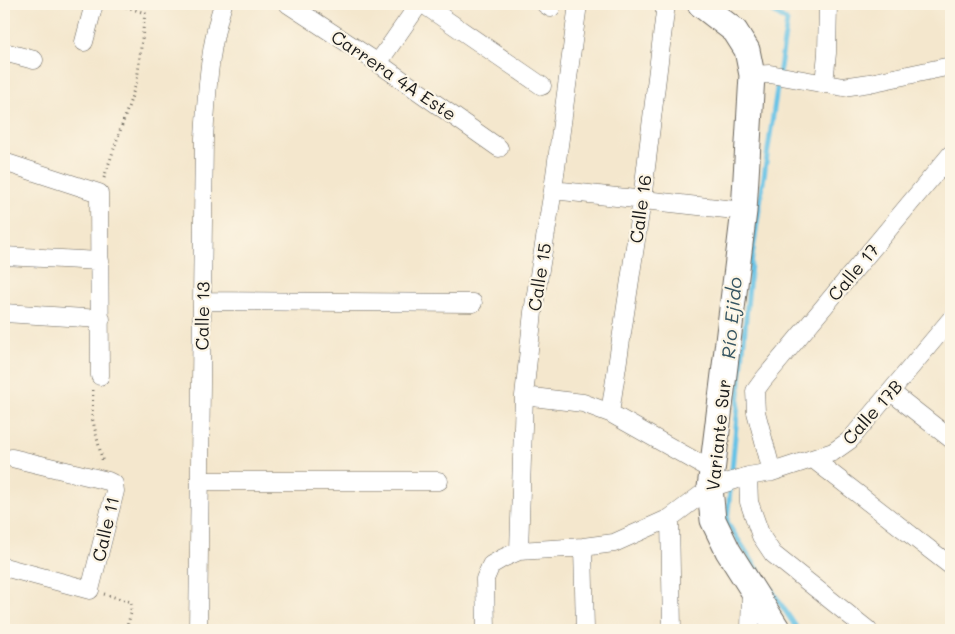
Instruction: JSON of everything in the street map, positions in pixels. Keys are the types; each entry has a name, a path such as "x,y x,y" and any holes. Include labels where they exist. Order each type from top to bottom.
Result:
{"main road":[{"name":"Variante Sur","path":"700,4 735,31 761,75 714,481 713,520 728,551 778,630"}],"street":[{"path":"84,42 94,4"},
{"name":"Calle 13","path":"198,630 204,138 206,95 217,22 223,4"},
{"name":"Carrera 4A Este","path":"288,4 378,63 499,148"},
{"path":"378,63 419,4"},
{"path":"423,4 542,86"},
{"name":"Calle 15","path":"519,551 524,396 533,312 553,190 578,4"},
{"name":"Calle 16","path":"610,413 642,200 666,4"},
{"path":"824,84 828,53 828,4"},
{"path":"4,52 34,60"},
{"path":"761,75 843,87 951,66"},
{"name":"Calle 17","path":"772,472 756,412 755,391 951,154"},
{"path":"4,162 100,193 100,376"},
{"path":"553,190 744,210"},
{"path":"4,256 100,261"},
{"path":"202,301 473,303"},
{"path":"4,313 101,319"},
{"name":"Calle 17B","path":"714,481 772,472 833,452 850,440 951,320"},
{"path":"891,392 951,439"},
{"path":"486,630 485,579 491,565 519,551 583,547 614,542 670,518 714,481 610,413 584,403 524,396"},
{"name":"Calle 11","path":"12,458 114,484 115,491 90,590"},
{"path":"813,459 951,566"},
{"path":"745,477 749,502 761,536 773,554 868,630"},
{"path":"200,481 439,481"},
{"path":"670,518 672,630"},
{"path":"583,547 585,630"},
{"path":"4,567 90,590"},
{"path":"750,630 751,589"}],"path":[{"path":"100,193 137,81 145,13 117,4"},
{"path":"100,376 93,390 92,417 108,481"},
{"path":"90,590 131,602 131,613 126,630"}],"waterway":[{"name":"Río Ejido","path":"761,4 787,21 751,264 727,523 798,630"}]}
